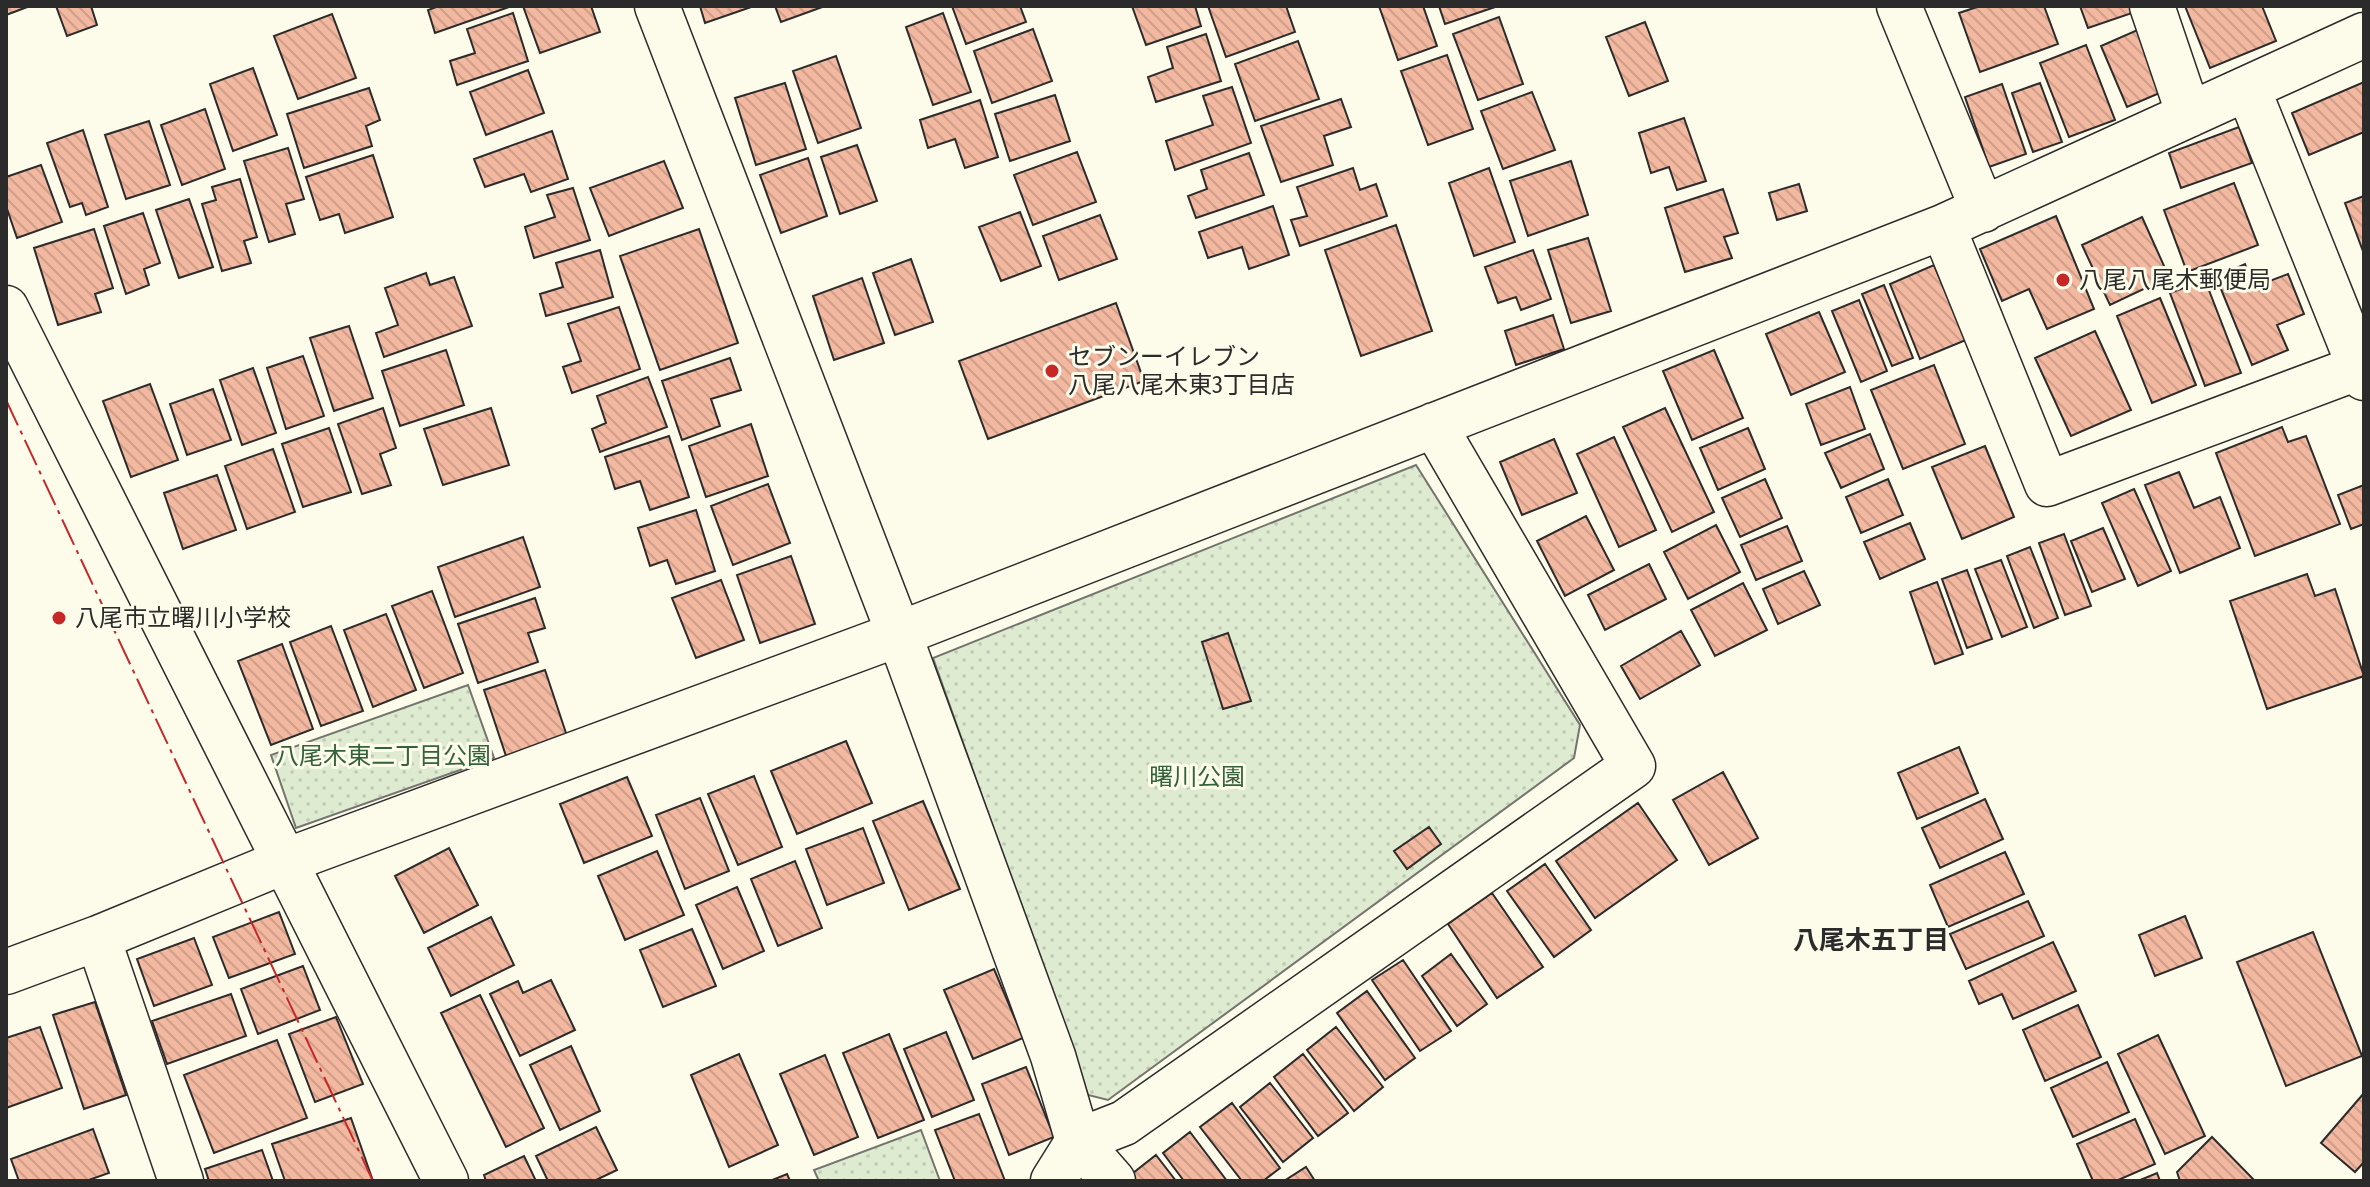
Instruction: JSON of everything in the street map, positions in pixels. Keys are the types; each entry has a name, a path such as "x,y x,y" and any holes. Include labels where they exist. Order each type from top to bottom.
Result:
{"street":[{"path":"657,6 899,634 1053,1056 1078,1141 1113,1181"},
{"path":"1899,6 1983,210"},
{"path":"2152,6 2189,115"},
{"path":"6,972 283,862 899,634 1943,227 2364,35"},
{"path":"1943,227 2047,484 2362,372 2248,89"},
{"path":"6,308 446,1181"},
{"path":"1053,1181 1078,1141 1124,1123 1633,766 1434,425"},
{"path":"98,938 181,1181"}],"green space":[{"name":"曙川公園","path":"1416,465 1580,725 1574,758 1108,1100 1088,1095 933,658"},
{"name":"八尾木東二丁目公園","path":"468,685 494,758 296,828 271,755"},
{"path":"921,1130 940,1181 819,1181 814,1170"}],"building":[{"path":"6,6 30,6 6,15"},
{"path":"56,6 91,6 97,25 67,36"},
{"path":"439,6 509,7 435,33 428,10"},
{"path":"523,6 591,6 600,32 540,53"},
{"path":"700,6 754,6 705,23"},
{"path":"775,6 825,6 781,22"},
{"path":"952,6 1020,6 1026,22 966,44"},
{"path":"1132,6 1195,6 1201,26 1146,45"},
{"path":"1208,6 1286,6 1295,32 1226,57"},
{"path":"1379,6 1423,6 1437,46 1398,60"},
{"path":"1439,6 1498,6 1445,24"},
{"path":"1980,6 2044,6 2058,44 1980,72 1959,13"},
{"path":"2080,6 2136,6 2138,11 2088,28"},
{"path":"2185,6 2262,6 2276,41 2210,68"},
{"path":"513,13 528,61 457,85 450,61 475,53 467,29"},
{"path":"943,13 971,92 933,105 906,27"},
{"path":"332,14 356,78 298,99 274,36"},
{"path":"1499,17 1523,84 1478,100 1453,34"},
{"path":"1645,22 1668,81 1629,96 1606,37"},
{"path":"2142,28 2169,89 2127,107 2101,46"},
{"path":"1033,29 1052,81 992,103 974,51"},
{"path":"1206,34 1221,81 1156,102 1148,77 1173,68 1167,47"},
{"path":"1298,41 1319,99 1255,121 1235,64"},
{"path":"2086,45 2115,120 2069,137 2040,63"},
{"path":"1447,55 1473,129 1428,145 1401,71"},
{"path":"836,56 861,128 818,143 793,71"},
{"path":"253,68 277,135 233,151 210,84"},
{"path":"528,70 544,113 486,135 470,92"},
{"path":"2364,82 2364,132 2309,155 2292,113"},
{"path":"785,83 806,149 756,165 735,98"},
{"path":"2040,83 2062,142 2033,152 2012,93"},
{"path":"2002,84 2026,154 1989,167 1965,97"},
{"path":"1232,87 1251,143 1175,170 1166,141 1213,125 1203,96"},
{"path":"369,88 380,120 366,126 372,146 304,168 287,114"},
{"path":"1532,92 1555,150 1503,169 1481,111"},
{"path":"1055,95 1070,141 1010,161 995,114"},
{"path":"1341,99 1351,127 1324,136 1333,165 1281,182 1261,126"},
{"path":"980,100 998,157 965,168 955,139 928,148 920,120"},
{"path":"205,109 225,169 182,185 161,125"},
{"path":"1684,118 1706,181 1677,190 1669,167 1651,173 1639,133"},
{"path":"149,121 170,185 126,199 105,135"},
{"path":"2239,127 2252,163 2181,188 2169,153"},
{"path":"83,130 108,207 86,215 82,203 70,207 47,143"},
{"path":"552,131 568,179 531,192 524,174 485,187 474,159"},
{"path":"857,145 877,201 840,214 821,157"},
{"path":"288,148 304,199 286,204 295,234 269,242 244,161"},
{"path":"1077,152 1096,202 1033,225 1014,175"},
{"path":"1249,153 1264,195 1196,218 1188,196 1207,189 1201,170"},
{"path":"373,155 393,217 345,233 339,214 320,220 306,177"},
{"path":"808,158 827,216 781,233 760,175"},
{"path":"664,161 683,208 609,236 590,188"},
{"path":"1571,161 1588,215 1528,236 1510,181"},
{"path":"41,165 62,222 17,238 6,206 6,177"},
{"path":"1353,168 1360,190 1376,184 1387,216 1300,246 1291,220 1307,216 1297,187"},
{"path":"1489,168 1515,242 1474,256 1449,183"},
{"path":"240,179 257,237 244,241 251,263 222,271 202,204 216,200 212,187"},
{"path":"2234,183 2258,245 2187,272 2164,210"},
{"path":"1799,184 1807,211 1777,220 1769,193"},
{"path":"573,188 590,240 534,258 525,227 555,217 547,195"},
{"path":"1723,189 1738,233 1724,237 1732,258 1685,272 1665,208"},
{"path":"2364,196 2364,254 2345,203"},
{"path":"189,199 213,267 179,278 156,210"},
{"path":"1273,206 1289,255 1249,269 1242,247 1208,258 1199,232"},
{"path":"1020,212 1041,266 1001,281 979,227"},
{"path":"143,213 160,263 144,269 149,285 126,294 104,226"},
{"path":"1100,215 1117,259 1059,280 1043,236"},
{"path":"2056,216 2094,309 2047,329 2029,289 2002,301 1980,249"},
{"path":"2142,217 2169,277 2110,305 2082,245"},
{"path":"1396,225 1432,331 1361,356 1325,250"},
{"path":"94,229 113,288 95,294 101,312 58,325 34,248"},
{"path":"699,229 738,343 660,370 620,256"},
{"path":"1588,238 1611,311 1571,323 1548,250"},
{"path":"600,250 613,297 546,316 540,294 563,287 556,263"},
{"path":"1533,250 1551,299 1521,310 1516,297 1498,303 1485,267"},
{"path":"911,259 933,322 895,335 873,273"},
{"path":"2245,264 2254,287 2288,274 2304,314 2277,325 2288,350 2252,365 2216,277"},
{"path":"1934,265 1966,340 1920,359 1890,284"},
{"path":"426,273 430,285 454,277 472,326 384,357 376,333 398,325 385,288"},
{"path":"862,278 884,343 834,360 813,296"},
{"path":"2205,280 2241,373 2205,386 2170,293"},
{"path":"1884,285 1913,358 1892,366 1862,294"},
{"path":"2160,298 2196,385 2152,403 2117,316"},
{"path":"1859,300 1887,371 1861,382 1832,311"},
{"name":"セブンーイレブン 八尾八尾木東3丁目店","path":"1116,303 1144,381 988,439 959,361"},
{"path":"619,307 640,369 572,393 563,367 581,361 568,324"},
{"path":"1819,312 1845,372 1791,395 1766,334"},
{"path":"1553,315 1564,349 1516,365 1505,331"},
{"path":"349,326 373,398 334,411 310,338"},
{"path":"2095,331 2131,410 2071,436 2035,358"},
{"path":"446,350 464,405 400,426 382,371"},
{"path":"1714,350 1743,418 1692,440 1663,371"},
{"path":"303,356 324,416 286,429 267,368"},
{"path":"730,358 741,390 711,399 720,426 682,440 662,381"},
{"path":"1934,365 1965,444 1903,469 1871,390"},
{"path":"253,368 276,433 242,445 220,380"},
{"path":"648,377 667,427 600,452 592,429 606,423 597,396"},
{"path":"150,384 178,460 131,477 103,401"},
{"path":"1850,387 1865,429 1821,445 1806,404"},
{"path":"213,389 231,440 187,455 170,404"},
{"path":"383,408 396,448 380,454 391,485 362,494 338,424"},
{"path":"491,408 509,465 443,485 424,429"},
{"path":"1665,408 1714,512 1672,532 1623,427"},
{"path":"751,424 768,476 706,497 689,446"},
{"path":"2282,427 2288,442 2306,436 2340,524 2255,556 2216,453"},
{"path":"329,428 351,492 303,507 282,444"},
{"path":"1748,428 1765,469 1718,490 1700,448"},
{"path":"1870,434 1884,469 1841,488 1825,453"},
{"path":"669,436 689,497 650,510 640,481 615,489 605,457"},
{"path":"1614,437 1656,530 1619,547 1577,454"},
{"path":"1554,439 1577,493 1522,515 1500,462"},
{"path":"1985,446 2014,517 1962,539 1932,467"},
{"path":"273,449 295,512 247,529 225,466"},
{"path":"2179,472 2194,508 2220,497 2240,548 2180,573 2145,485"},
{"path":"217,475 236,530 183,549 164,493"},
{"path":"1765,479 1782,518 1740,537 1722,498"},
{"path":"1888,479 1903,515 1861,533 1846,497"},
{"path":"768,484 790,543 733,565 711,506"},
{"path":"2364,485 2364,524 2351,529 2338,495"},
{"path":"2134,489 2171,571 2138,586 2102,503"},
{"path":"696,510 715,571 676,584 667,560 650,566 638,528"},
{"path":"1586,516 1614,570 1565,596 1537,541"},
{"path":"1910,523 1925,559 1880,579 1864,542"},
{"path":"1716,525 1740,572 1688,599 1664,552"},
{"path":"1787,526 1802,561 1756,580 1741,545"},
{"path":"2103,528 2125,579 2092,592 2071,541"},
{"path":"2064,534 2091,606 2065,615 2039,543"},
{"path":"523,537 540,587 455,617 438,567"},
{"path":"2030,547 2058,618 2034,628 2007,556"},
{"path":"791,556 815,624 760,643 737,575"},
{"path":"2001,560 2027,627 2002,637 1975,569"},
{"path":"1649,564 1666,599 1605,630 1588,595"},
{"path":"1967,570 1992,639 1967,648 1942,579"},
{"path":"1804,571 1820,605 1778,624 1763,589"},
{"path":"2307,574 2315,596 2335,589 2364,676 2267,709 2230,601"},
{"path":"721,580 744,640 696,658 672,598"},
{"path":"1937,582 1963,654 1935,664 1910,592"},
{"path":"1743,583 1767,630 1715,656 1691,610"},
{"path":"432,591 463,673 424,688 392,606"},
{"path":"535,598 545,628 528,633 538,662 478,683 458,624"},
{"path":"386,614 416,690 373,707 344,630"},
{"path":"331,626 363,711 321,726 290,642"},
{"path":"1681,631 1700,665 1640,699 1621,666"},
{"path":"1228,633 1251,701 1223,709 1202,642"},
{"path":"282,644 313,729 271,745 238,661"},
{"path":"545,670 567,736 506,756 484,690"},
{"path":"846,741 872,803 797,834 771,771"},
{"path":"1959,747 1978,793 1917,819 1898,773"},
{"path":"1723,772 1758,838 1709,865 1673,800"},
{"path":"754,776 782,847 738,865 708,794"},
{"path":"627,777 652,836 584,863 560,804"},
{"path":"700,798 729,871 685,889 656,815"},
{"path":"1985,799 2003,839 1940,868 1922,828"},
{"path":"923,801 960,889 909,910 873,821"},
{"path":"1638,803 1677,860 1595,918 1556,861"},
{"path":"1429,827 1441,844 1407,869 1394,851"},
{"path":"863,828 884,883 827,905 806,849"},
{"path":"449,848 478,905 424,933 395,876"},
{"path":"657,851 684,915 625,940 598,876"},
{"path":"2005,852 2024,894 1948,927 1930,885"},
{"path":"795,861 822,928 778,946 751,879"},
{"path":"1545,864 1591,930 1554,957 1507,891"},
{"path":"737,887 764,951 723,969 696,905"},
{"path":"1492,893 1543,967 1497,998 1448,924"},
{"path":"2028,901 2044,936 1966,969 1950,934"},
{"path":"279,912 295,954 229,978 213,937"},
{"path":"2185,916 2202,958 2155,976 2139,935"},
{"path":"491,917 514,965 451,996 428,948"},
{"path":"692,929 716,986 663,1007 640,950"},
{"path":"2313,932 2362,1056 2286,1086 2237,962"},
{"path":"194,938 212,985 154,1006 137,959"},
{"path":"2053,942 2076,991 2013,1019 2002,994 1979,1004 1969,981"},
{"path":"1451,954 1487,1004 1457,1026 1422,976"},
{"path":"1403,960 1451,1031 1420,1051 1372,980"},
{"path":"303,966 320,1010 258,1034 241,989"},
{"path":"994,969 1023,1038 973,1059 944,990"},
{"path":"551,980 575,1030 520,1056 490,994 518,981 523,993"},
{"path":"1367,991 1415,1058 1385,1080 1337,1013"},
{"path":"231,994 246,1036 167,1064 152,1021"},
{"path":"480,995 544,1128 506,1147 441,1013"},
{"path":"95,1002 126,1095 84,1109 53,1015"},
{"path":"2078,1005 2101,1057 2045,1081 2023,1030"},
{"path":"336,1017 363,1084 315,1102 289,1034"},
{"path":"40,1027 62,1088 6,1108 6,1038"},
{"path":"1336,1027 1383,1087 1354,1111 1307,1050"},
{"path":"946,1032 974,1100 932,1117 904,1049"},
{"path":"889,1034 924,1120 878,1138 843,1053"},
{"path":"2158,1035 2205,1136 2165,1154 2118,1054"},
{"path":"277,1040 307,1118 214,1153 184,1075"},
{"path":"571,1046 600,1111 560,1130 530,1065"},
{"path":"739,1054 778,1145 729,1167 691,1075"},
{"path":"1303,1054 1348,1113 1318,1136 1274,1077"},
{"path":"825,1055 858,1137 814,1155 780,1074"},
{"path":"2107,1062 2129,1112 2073,1137 2051,1088"},
{"path":"1026,1067 1054,1137 1009,1155 982,1084"},
{"path":"1270,1083 1313,1138 1283,1162 1240,1107"},
{"path":"2364,1093 2364,1162 2355,1172 2321,1143"},
{"path":"1232,1103 1280,1168 1263,1181 1242,1181 1200,1127"},
{"path":"979,1114 1005,1181 955,1181 935,1130"},
{"path":"351,1118 373,1181 285,1181 272,1144"},
{"path":"2135,1119 2155,1164 2116,1181 2093,1181 2077,1144"},
{"path":"596,1127 617,1170 594,1181 548,1181 536,1156"},
{"path":"93,1129 109,1173 86,1181 19,1181 11,1159"},
{"path":"1190,1132 1227,1181 1184,1181 1163,1153"},
{"path":"2212,1137 2255,1181 2180,1181 2177,1172"},
{"path":"262,1150 273,1181 209,1181 205,1169"},
{"path":"1156,1155 1176,1181 1131,1181 1128,1177"},
{"path":"524,1156 536,1181 486,1181 484,1175"},
{"path":"1306,1167 1315,1181 1284,1181"},
{"path":"2157,1173 2160,1181 2138,1181"},
{"path":"787,1174 790,1181 770,1181"}],"power":[{"path":"6,400 373,1181"}],"place":[{"name":"八尾八尾木郵便局","path":"2063,280"},
{"name":"セブンーイレブン 八尾八尾木東3丁目店","path":"1052,371"},
{"name":"八尾市立曙川小学校","path":"59,618"}],"district":[{"name":"八尾木五丁目","path":"1871,940"}]}
